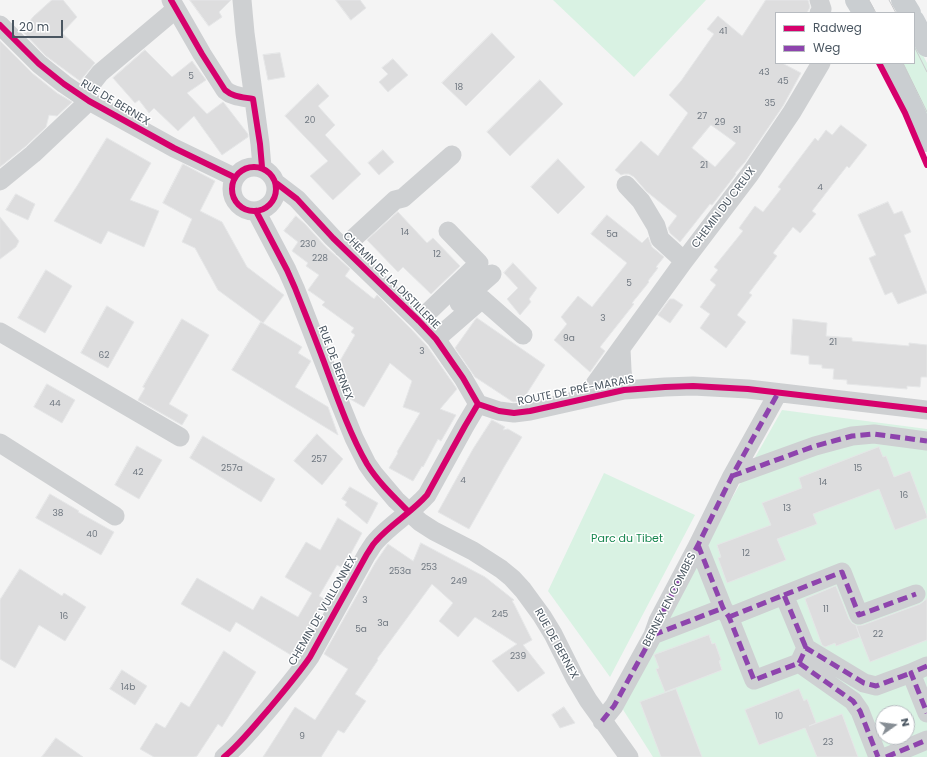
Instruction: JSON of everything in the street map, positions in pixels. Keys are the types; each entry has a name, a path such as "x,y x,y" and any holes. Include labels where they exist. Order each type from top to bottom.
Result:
{"main road":[{"path":"856,0 863,12"},
{"path":"902,0 909,12"},
{"path":"915,23 927,46"},
{"path":"891,64 927,141"}],"street":[{"path":"242,0 262,167"},
{"path":"819,0 822,9 820,12"},
{"path":"0,181 33,154 85,98 100,73 174,4 202,54 225,90 233,95 253,99"},
{"name":"RUE DE BERNEX","path":"0,24 38,64 85,98 174,148 234,177"},
{"name":"CHEMIN DU CREUX","path":"592,397 595,384 684,261 750,174 792,112 819,64"},
{"path":"343,248 395,200 403,198 452,155"},
{"path":"250,166 262,167 271,174 276,183 276,193 272,202 265,208 256,211 245,209 237,203 232,193 234,177 244,168 250,166"},
{"name":"CHEMIN DE LA DISTILLERIE","path":"276,183 297,199 343,248 428,330 463,378 478,404"},
{"path":"626,185 641,201 656,226 660,239 684,261"},
{"name":"RUE DE BERNEX","path":"256,211 295,288 337,396 367,464 396,500 420,522 473,551 501,569 523,590 546,622 581,690 629,757"},
{"path":"428,330 479,263 448,231"},
{"path":"428,330 492,274"},
{"path":"428,330 482,299 523,335"},
{"path":"0,332 180,437"},
{"path":"621,349 624,390"},
{"name":"ROUTE DE PRÉ-MARAIS","path":"478,404 498,411 514,413 530,411 624,390 665,386 693,386 778,392 927,410"},
{"name":"BERNEX EN COMBES","path":"602,721 614,706 653,635 658,622 732,476 778,392"},
{"path":"409,512 427,495 478,404"},
{"path":"732,476 815,446 852,436 874,434 927,442"},
{"path":"0,443 115,516"},
{"name":"CHEMIN DE VUILLONNEX","path":"224,757 250,731 302,669 375,542 409,512"},
{"path":"698,545 754,680 802,656"},
{"path":"653,635 784,595 842,572 859,616 916,594"},
{"path":"784,595 802,656 854,701 860,710 878,757"},
{"path":"802,656 864,684 876,686 919,670 927,713"},
{"path":"886,757 927,740"}],"green space":[{"path":"553,0 706,0 634,77"},
{"path":"915,40 927,63 927,120 899,64 915,64"},
{"path":"782,410 927,429 927,757 653,757 622,708 711,535"},
{"name":"Parc du Tibet","path":"604,473 695,515 610,677 548,591"}],"building":[{"path":"52,0 63,0 77,17 62,33 95,63 80,81 46,56 22,31 33,17"},
{"path":"190,0 231,0 219,12 222,17 209,26"},
{"path":"336,0 360,0 366,8 351,20"},
{"path":"766,0 808,0 810,7 808,12 775,12 775,64 784,64 801,73 783,106 745,162 735,173 736,174 712,205 710,204 680,242 670,233 668,228 677,216 646,191 634,177 629,174 621,175 615,170 641,141 658,156 688,113 669,95 681,81 714,34 707,29 718,16 742,36","holes":["711,125 736,143 715,167 692,148"]},
{"path":"492,33 515,57 466,106 442,83"},
{"path":"0,41 32,73 57,93 72,102 57,116 49,115 46,127 26,146 0,167"},
{"path":"145,50 172,77 192,61 206,80 187,93 207,114 223,102 248,134 248,137 222,155 194,116 178,131 154,108 149,113 139,100 135,103 113,78"},
{"path":"280,53 285,77 268,80 263,55"},
{"path":"393,59 408,75 388,92 379,82 388,74 382,68"},
{"path":"540,80 563,104 510,156 487,132"},
{"path":"318,84 329,96 318,106 335,125 325,135 361,174 333,200 310,176 328,161 285,116"},
{"path":"841,125 867,145 849,168 847,166 812,211 816,214 800,233 793,227 773,253 777,256 749,293 752,295 737,315 746,322 726,348 700,328 710,314 700,307 716,285 710,280 718,270 714,267 743,231 739,228 755,206 763,212 781,189 778,187 815,138 818,141 826,130 832,135"},
{"path":"107,138 151,163 130,200 159,211 144,247 108,231 101,244 54,221"},
{"path":"383,150 394,162 379,175 368,163"},
{"path":"558,159 585,187 558,214 531,187"},
{"path":"183,164 215,181 200,211 222,222 247,267 284,295 263,323 218,290 195,248 182,242 192,219 163,203"},
{"path":"16,194 35,204 28,220 6,210"},
{"path":"888,202 894,214 902,211 911,232 904,235 927,293 898,304 892,292 885,295 869,258 876,255 858,215"},
{"path":"398,212 427,243 433,238 460,266 431,294 403,267 398,272 367,240"},
{"path":"607,215 642,243 648,237 652,247 664,257 656,267 658,268 648,281 649,282 632,303 634,304 600,347 605,351 590,372 554,340 567,324 561,317 578,296 592,307 627,263 591,234"},
{"path":"296,216 350,269 345,276 374,299 377,295 427,346 457,389 440,409 456,415 441,441 438,439 423,467 422,466 413,481 389,468 420,413 403,407 412,381 390,363 364,407 350,399 337,366 355,335 351,332 354,328 322,305 325,302 308,290 319,275 306,266 308,263 292,251 298,242 284,231"},
{"path":"0,217 19,241 16,247 0,259"},
{"path":"513,263 537,288 529,299 531,302 520,315 507,299 518,288 504,273"},
{"path":"46,270 72,286 45,333 18,318"},
{"path":"670,299 674,299 683,305 670,323 658,315"},
{"path":"107,306 134,322 108,368 81,353"},
{"path":"477,318 545,365 522,401 513,402 475,377 455,348"},
{"path":"182,319 209,335 169,404 188,415 182,425 138,400 145,388 143,387"},
{"path":"793,319 827,323 826,336 852,338 852,341 909,346 909,343 927,345 927,377 921,377 920,387 907,386 907,389 847,384 847,380 833,379 834,369 822,368 822,365 809,364 809,356 791,354"},
{"path":"261,322 302,347 298,353 311,361 295,387 328,407 338,435 232,370"},
{"path":"47,384 75,400 62,423 34,407"},
{"path":"492,420 505,427 503,430 508,429 522,437 469,529 438,512 473,449"},
{"path":"317,434 343,459 322,485 294,461"},
{"path":"203,436 275,479 261,502 190,458"},
{"path":"137,446 162,460 139,499 115,485"},
{"path":"879,447 883,457 886,456 894,477 910,471 927,518 895,530 879,489 813,514 817,524 777,539 786,560 727,583 718,558 721,557 717,545 771,525 762,503 802,488 799,478"},
{"path":"350,487 378,503 367,524 345,505 347,502 342,499"},
{"path":"50,494 114,532 101,555 36,518"},
{"path":"338,518 362,533 343,568 337,565 319,596 326,600 311,627 313,628 296,658 236,622 230,632 181,604 197,578 253,610 261,596 298,617 312,593 285,577 306,542 320,550"},
{"path":"421,543 485,577 514,600 512,601 532,640 523,645 545,673 518,692 492,661 517,644 475,617 458,637 439,621 453,603 432,584 377,659 378,660 355,694 366,701 344,733 338,730 321,757 263,757 295,707 315,720 348,669 324,654 375,563 388,544 413,561"},
{"path":"20,569 62,596 64,593 86,607 65,641 39,625 15,668 0,659 0,600"},
{"path":"836,586 849,619 856,625 860,637 836,646 835,643 825,647 822,645 805,599"},
{"path":"927,599 927,640 870,662 856,626 863,625 920,604"},
{"path":"709,635 712,644 715,643 721,660 719,661 722,670 665,692 656,669 659,668 654,655"},
{"path":"224,651 256,672 222,727 218,724 197,756 194,757 154,757 140,749 156,723 165,728 181,702 189,707"},
{"path":"122,670 147,686 135,705 110,689"},
{"path":"676,689 702,757 661,757 640,702"},
{"path":"799,689 804,701 807,699 816,723 809,726 842,714 858,757 817,757 805,728 759,745 745,710"},
{"path":"564,707 575,723 560,728 552,715"},
{"path":"56,738 83,757 42,757"}],"tram line":[{"path":"869,0 875,12"},
{"path":"889,0 895,12"},
{"path":"915,48 927,72"},
{"path":"903,64 927,112"}],"marked path":[{"path":"602,721 614,706 653,635 658,621 732,476 778,393"},
{"path":"732,476 815,446 852,436 874,434 927,441"},
{"path":"698,545 754,680 799,663 853,701 860,711 878,757"},
{"path":"784,595 842,572 859,615 916,594"},
{"path":"729,617 784,595 806,648"},
{"path":"653,635 723,608"},
{"path":"799,663 806,648 864,683 876,686 911,673"},
{"path":"927,666 911,673 927,713"},
{"path":"886,757 927,740"}],"cycle path":[{"path":"171,0 202,54 225,90 235,95 253,99 262,167"},
{"path":"0,25 39,64 64,84 89,101 174,148 234,177"},
{"path":"880,64 905,113 927,165"},
{"path":"250,167 258,167 263,168 270,173 275,180 276,189 275,198 270,205 263,210 250,211 242,208 235,201 232,193 232,185 235,177 242,170 250,167"},
{"path":"276,183 297,199 333,238 436,339 463,378 478,404"},
{"path":"256,211 295,288 341,408 361,453 376,477 409,512"},
{"path":"478,404 499,411 514,413 530,411 624,390 693,386 748,389 927,410"},
{"path":"224,757 252,728 310,657 373,544 427,495 478,404"}]}
